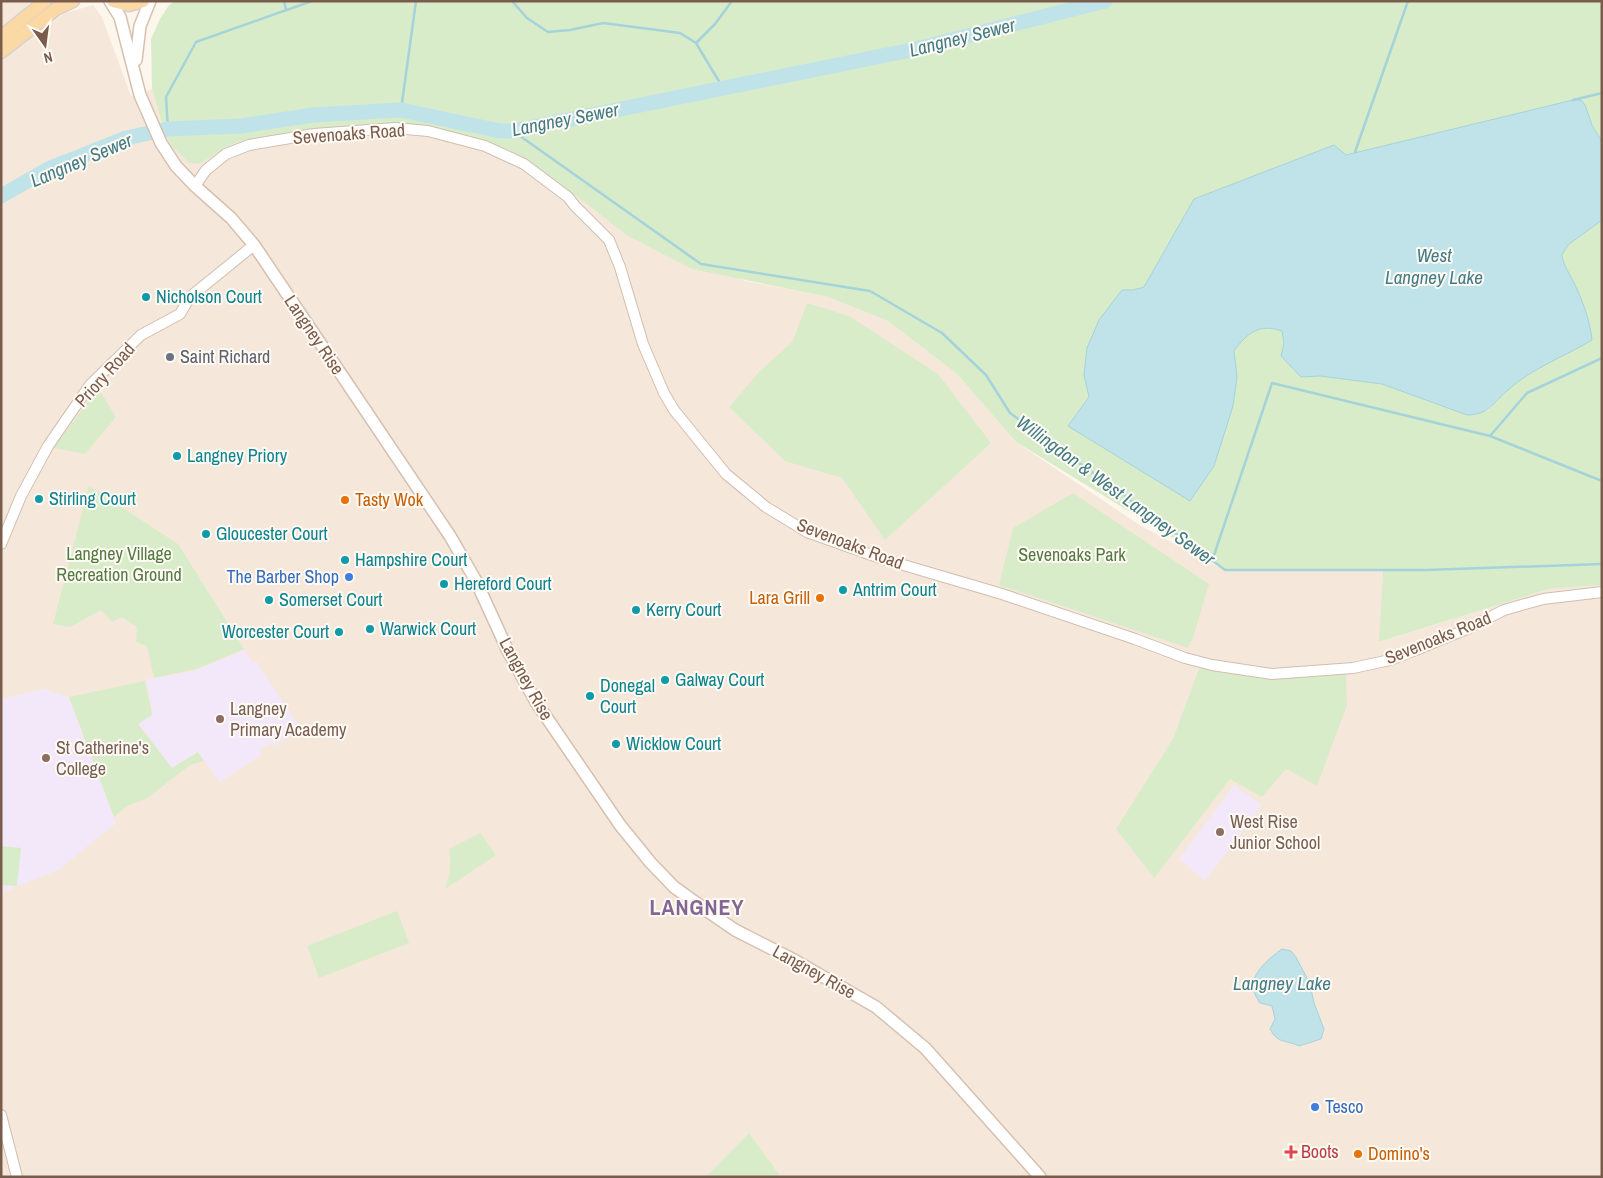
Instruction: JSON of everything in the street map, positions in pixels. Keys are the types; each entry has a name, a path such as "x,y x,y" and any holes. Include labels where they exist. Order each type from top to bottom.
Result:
{"main road":[{"path":"1,37 44,1"},
{"path":"1,52 56,9 73,1"},
{"path":"111,1 129,5 143,1"},
{"name":"Langney Rise","path":"111,1 120,17 140,95 161,143 176,166 231,218 254,245 450,536 476,581 508,651 536,702 620,825 650,862 674,887 735,930 794,960 876,1006 925,1048 1040,1177"},
{"name":"Langney Rise","path":"135,72 137,37 150,1"}],"street":[{"name":"Sevenoaks Road","path":"195,186 206,170 226,154 249,145 314,134 396,128 428,131 484,146 524,164 568,197 609,240 620,267 643,344 669,401 701,445 726,474 766,507 807,532 875,556 1011,597 1135,639 1184,658 1212,665 1272,674 1353,668 1390,660 1467,629 1504,610 1544,599 1602,592"},
{"name":"Priory Road","path":"1,544 21,496 48,446 90,385 140,335 180,314 190,296 254,245"},
{"path":"1,1115 18,1177"}],"shaded area":[{"path":"1,1 31,1 20,13 37,32 65,13 93,5 102,17 131,96 152,89 170,144 200,164 238,142 305,130 395,124 430,129 530,164 584,202 626,235 746,281 828,297 888,321 957,374 1016,442 1141,526 1224,570 1383,570 1380,642 1549,589 1602,585 1602,1177 1,1177"},
{"name":"Langney Primary Academy","path":"244,650 253,663 256,661 301,729 274,746 272,743 259,751 261,755 220,782 198,752 172,768 138,724 153,714 146,680 197,670"},
{"name":"St Catherine's College","path":"44,689 69,697 116,823 63,866 63,868 1,893 1,699"},
{"name":"West Rise Junior School","path":"1234,785 1262,805 1205,881 1179,859"}],"green space":[{"path":"176,1 1602,1 1602,142 1592,125 1585,105 1144,287 1122,290 1087,348 1084,375 1089,397 1068,426 1233,406 1237,377 1234,351 1245,338 1254,331 1264,327 1282,331 1284,343 1301,377 1320,376 1382,384 1467,415 1488,410 1509,388 1543,365 1590,325 1571,276 1563,264 1562,255 1568,245 1602,220 1602,585 1549,589 1379,642 1383,570 1225,570 1016,442 957,374 888,321 828,297 692,269 626,235 584,202 530,164 487,145 395,124 305,130 238,142 200,164 189,163 170,144 152,89 151,39 169,5"},
{"path":"807,303 849,316 938,374 991,443 885,540 842,478 785,461 729,407 759,372 793,341"},
{"path":"98,388 116,417 85,454 54,448"},
{"name":"Langney Village Recreation Ground","path":"89,486 178,544 244,649 196,669 154,678 147,646 136,642 137,627 122,617 112,622 101,610 70,627 53,624"},
{"name":"Sevenoaks Park","path":"1073,493 1209,584 1192,641 1188,648 999,585 1013,528"},
{"path":"1200,666 1276,678 1346,674 1347,705 1317,786 1286,769 1262,797 1230,779 1154,878 1116,829 1173,739"},
{"path":"145,681 152,715 138,724 172,768 198,752 204,761 190,765 146,799 127,806 114,817 69,697"},
{"path":"480,833 496,855 445,889 450,869 449,849"},
{"path":"1,846 21,848 17,886 1,885"},
{"path":"397,911 409,943 319,978 307,946"},
{"path":"749,1133 781,1177 706,1177"}],"water":[{"name":"West Langney Lake","path":"1573,100 1581,100 1585,105 1592,125 1602,142 1602,220 1568,245 1562,255 1564,264 1585,308 1592,340 1527,375 1485,411 1467,415 1382,384 1320,376 1301,377 1281,356 1284,343 1282,331 1267,328 1254,331 1234,351 1237,377 1233,406 1214,466 1190,501 1068,426 1089,397 1084,375 1087,348 1099,320 1122,290 1144,287 1194,199 1334,145 1346,155"},
{"name":"Langney Lake","path":"1282,949 1291,951 1296,957 1310,984 1314,1003 1324,1029 1321,1039 1299,1046 1279,1040 1273,1034 1270,1029 1275,1019 1272,1006 1260,1003 1253,988 1254,978 1260,968"}],"waterway":[{"path":"284,1 286,10"},
{"path":"168,129 166,97 196,42 312,1"},
{"path":"401,110 416,1"},
{"path":"512,1 527,18 548,32 570,30 603,23 680,33 696,43 723,88"},
{"path":"696,43 715,24 732,1"},
{"name":"Langney Sewer","path":"1,196 50,168 126,138 168,129 241,126 313,115 401,110 500,131 513,131 916,49 1105,1"},
{"path":"1355,152 1408,1"},
{"path":"1573,100 1602,93"},
{"name":"Willingdon & West Langney Sewer","path":"513,131 701,264 870,291 942,333 986,375 1010,413 1225,570 1426,570 1602,564"},
{"path":"1490,436 1527,393 1602,358"},
{"path":"1212,561 1272,383 1490,436 1602,481"}],"place":[{"name":"Nicholson Court","path":"146,297"},
{"name":"Saint Richard","path":"170,357"},
{"name":"Langney Priory","path":"177,456"},
{"name":"Stirling Court","path":"39,499"},
{"name":"Tasty Wok","path":"345,500"},
{"name":"Gloucester Court","path":"206,534"},
{"name":"Hampshire Court","path":"345,560"},
{"name":"The Barber Shop","path":"349,577"},
{"name":"Hereford Court","path":"444,584"},
{"name":"Antrim Court","path":"843,590"},
{"name":"Lara Grill","path":"820,598"},
{"name":"Somerset Court","path":"269,600"},
{"name":"Kerry Court","path":"636,610"},
{"name":"Warwick Court","path":"370,629"},
{"name":"Worcester Court","path":"339,632"},
{"name":"Galway Court","path":"665,680"},
{"name":"Donegal Court","path":"590,696"},
{"name":"Langney Primary Academy","path":"220,719"},
{"name":"Wicklow Court","path":"616,744"},
{"name":"St Catherine's College","path":"46,758"},
{"name":"West Rise Junior School","path":"1220,832"},
{"name":"Tesco","path":"1315,1107"},
{"name":"Boots","path":"1291,1152"},
{"name":"Domino's","path":"1358,1154"}],"district":[{"name":"LANGNEY","path":"697,907"}]}
